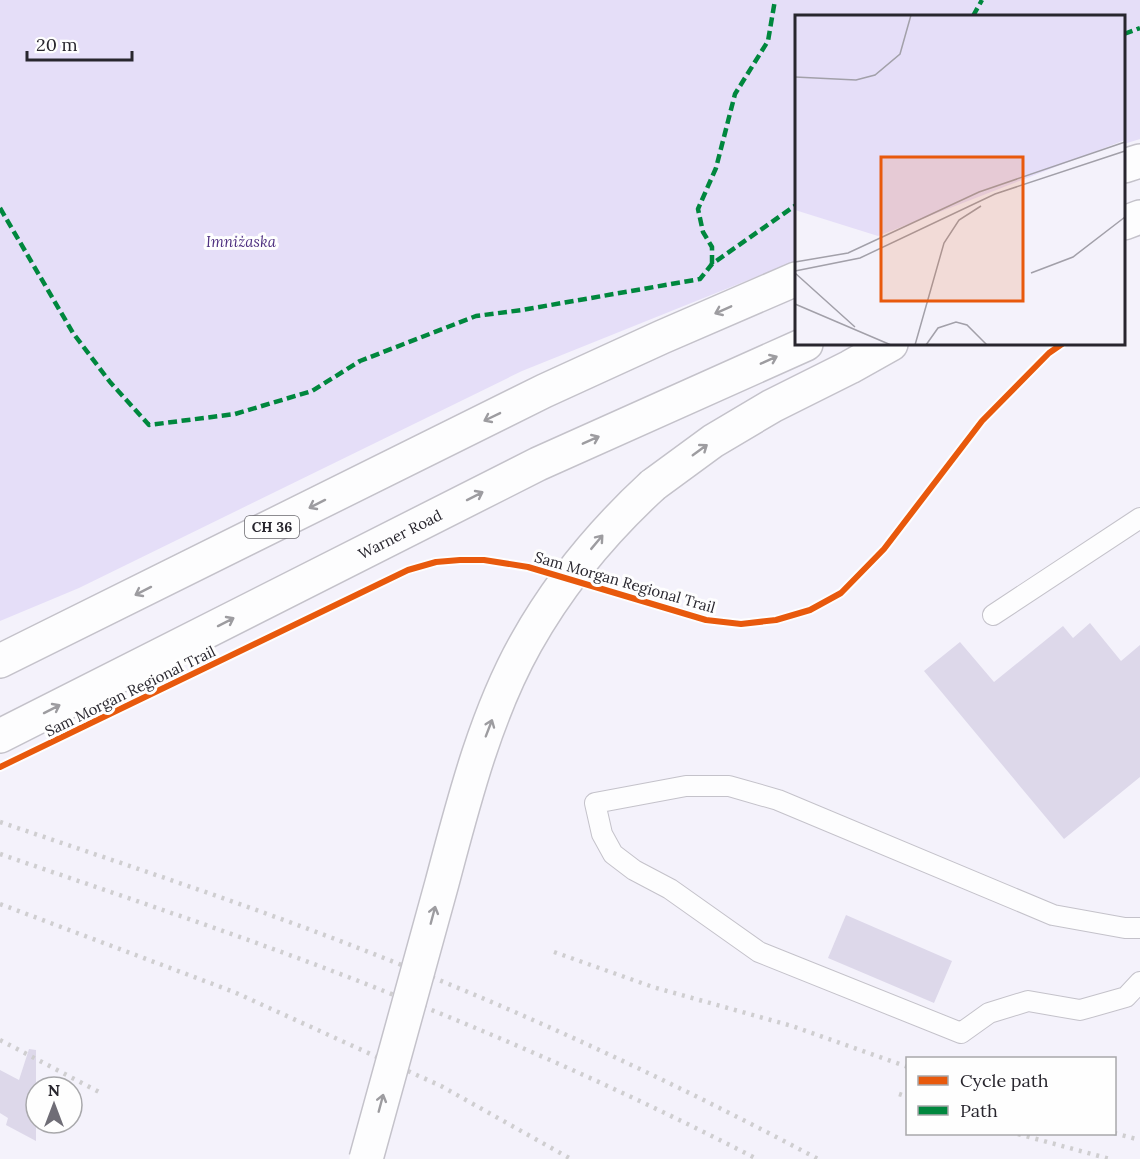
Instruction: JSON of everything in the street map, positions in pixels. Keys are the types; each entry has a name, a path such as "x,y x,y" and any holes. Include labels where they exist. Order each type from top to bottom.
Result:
{"highway":[{"path":"1125,166 1140,161"},
{"path":"1125,223 1140,217"},
{"name":"CH 36","path":"0,661 544,391 795,279"},
{"name":"Warner Road","path":"0,736 538,464 804,345"},
{"path":"366,1159 462,807 503,692 526,644 555,597 596,542 653,485 712,441 772,406 889,345"}],"lane":[{"path":"993,615 1140,518"},
{"path":"1140,928 1125,928 1053,915 778,800 729,786 686,786 594,803 602,834 613,854 634,870 670,889 759,952 961,1033 989,1013 1028,1001 1080,1010 1126,998 1140,982"}],"green space":[{"name":"Imniżaska","path":"0,0 1140,0 1140,139 1125,144 1125,15 795,15 795,261 522,371 79,588 0,621"}],"building":[{"path":"1090,623 1121,661 1140,645 1140,777 1064,839 924,671 960,642 994,682 1063,626 1073,638"},
{"path":"846,915 952,961 934,1003 828,958"},
{"path":"29,1049 36,1050 36,1075 24,1075 24,1135 6,1125 8,1118 0,1113 0,1070 19,1080"},
{"path":"25,1135 36,1135 36,1141"}],"railway":[{"path":"0,822 247,907 448,984 609,1055 714,1105 818,1159"},
{"path":"0,854 244,938 436,1012 621,1092 757,1159"},
{"path":"0,904 234,992 441,1086 571,1159"},
{"path":"554,952 653,987 792,1026 906,1066"},
{"path":"0,1040 101,1093"},
{"path":"899,1094 906,1096"},
{"path":"1116,1134 1140,1140"},
{"path":"1022,1135 1110,1159"}],"marked path":[{"path":"712,264 712,247 703,232 698,209 716,168 735,94 768,41 775,0"},
{"path":"974,15 982,0"},
{"path":"1125,34 1140,28"},
{"path":"0,208 73,333 110,382 149,425 235,414 312,391 360,361 476,316 700,279 712,264 795,206"}],"cycle path":[{"name":"Sam Morgan Regional Trail","path":"0,767 408,570 436,562 484,560 528,567 706,620 741,624 776,620 810,610 841,593 884,549 982,421 1049,353 1061,345"}]}
